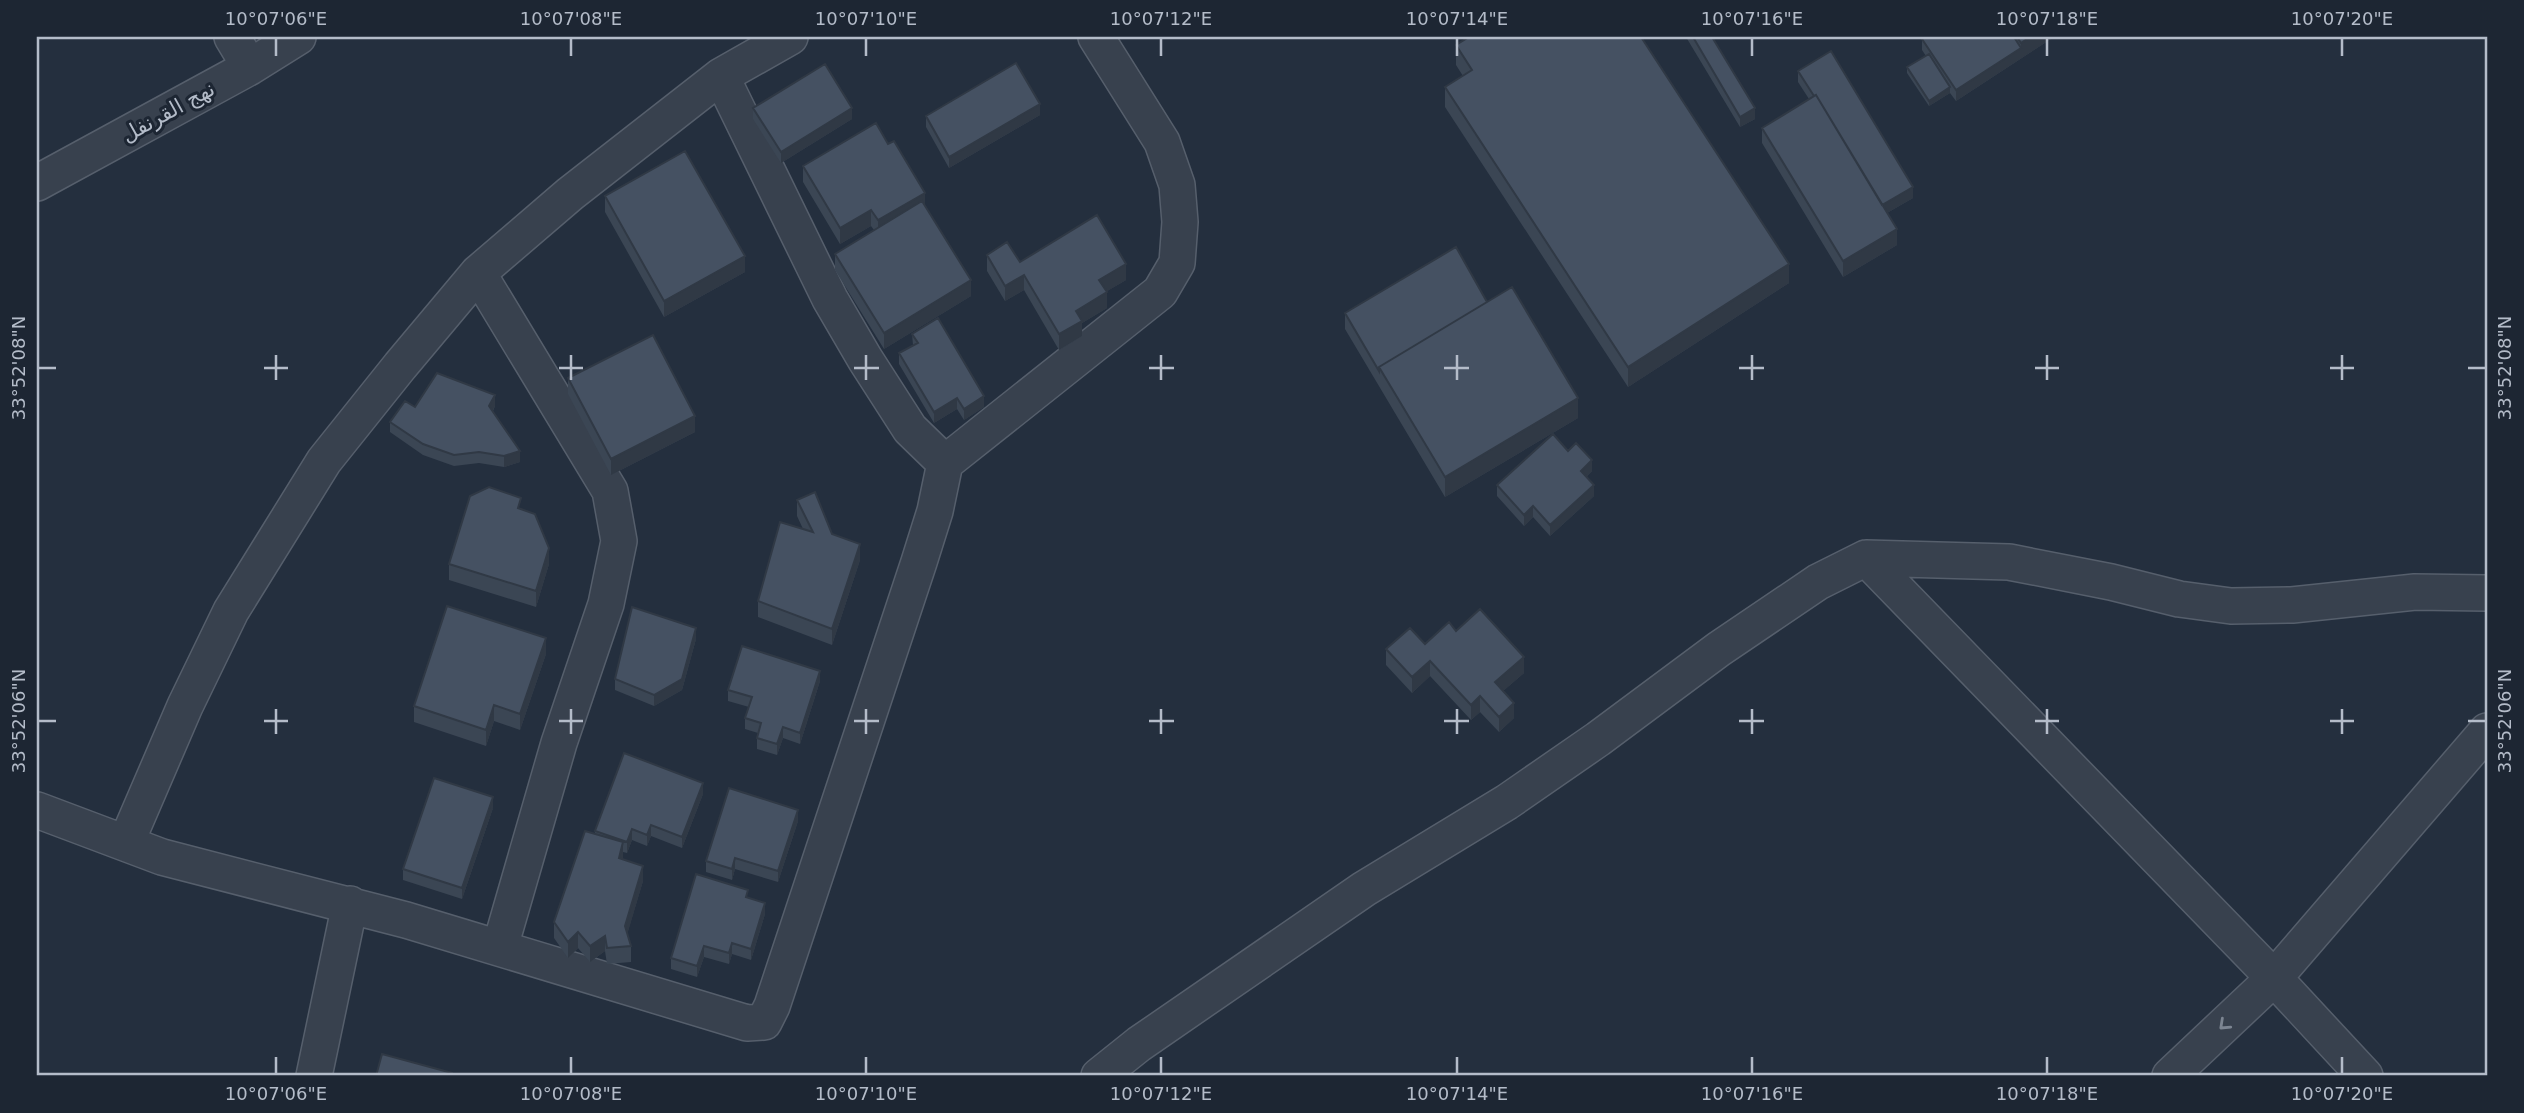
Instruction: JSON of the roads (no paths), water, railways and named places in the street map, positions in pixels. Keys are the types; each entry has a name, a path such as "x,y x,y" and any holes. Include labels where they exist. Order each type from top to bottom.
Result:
{"street":[{"path":"232,37 250,67"},
{"name":"نهج القرنفل","path":"37,183 250,67 298,37"},
{"path":"126,843 185,706 231,611 317,473 400,366 478,273 570,194 721,76 790,37"},
{"path":"37,810 162,857 350,904 747,1023 764,1022 772,1006 919,562 935,511 945,463 1160,292 1177,263 1180,222 1177,185 1162,142 1096,37"},
{"path":"721,76 837,311 910,429 945,463"},
{"path":"478,273 610,491 619,541 606,604 559,743 500,947"},
{"path":"1866,558 2274,978 2365,1076"},
{"path":"1099,1076 1139,1044 1364,889 1507,802 1598,739 1719,649 1818,582 1866,558 2009,562 2111,582 2179,599 2231,606 2292,605 2415,592 2487,593"},
{"path":"2170,1076 2274,978 2487,731"},
{"path":"314,1076 350,904"}]}
